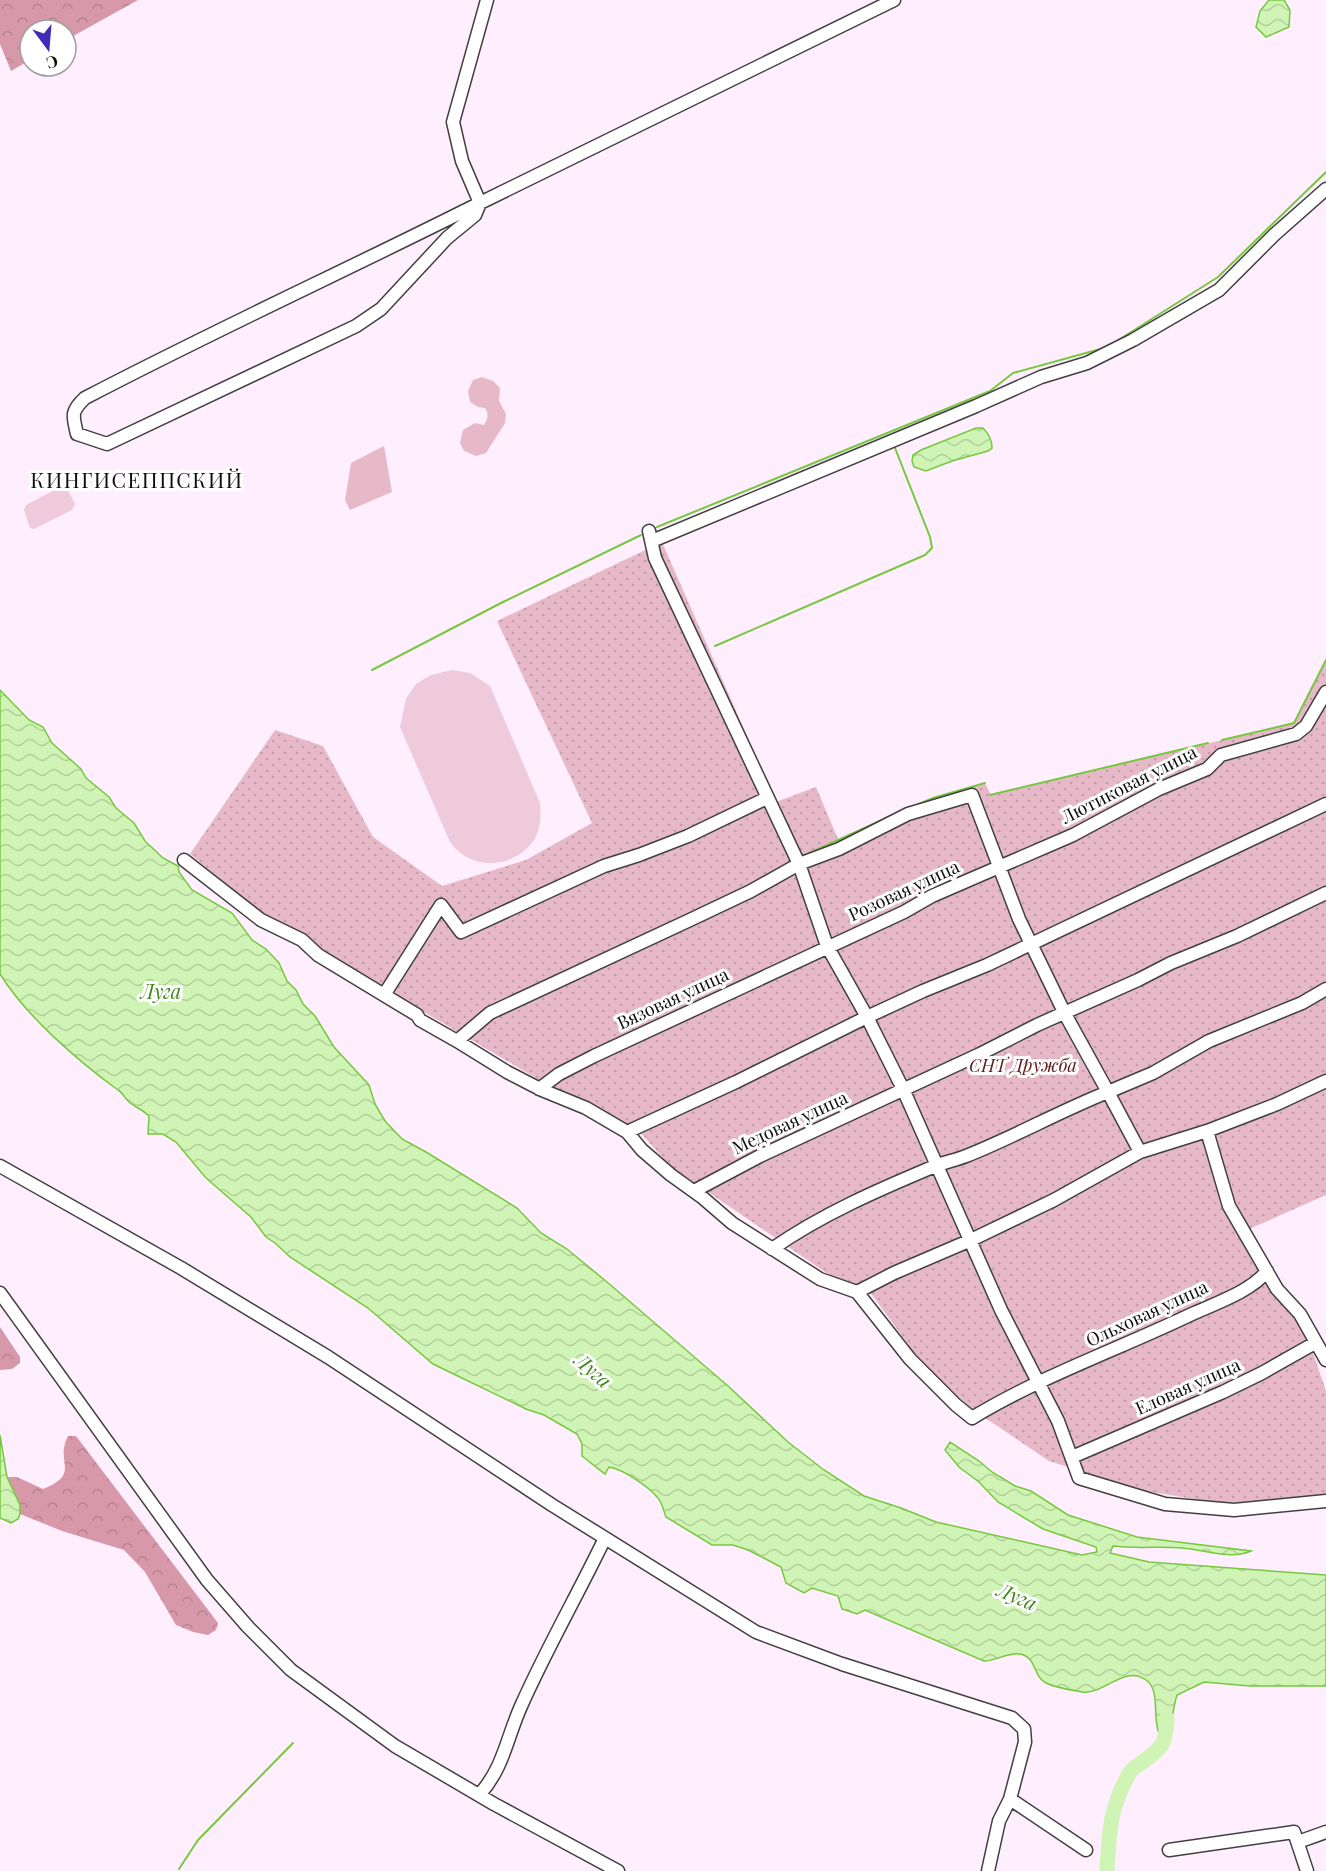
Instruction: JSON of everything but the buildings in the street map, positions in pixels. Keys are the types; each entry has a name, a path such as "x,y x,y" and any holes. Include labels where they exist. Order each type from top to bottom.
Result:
{"street":[{"path":"487,0 453,122 462,161 480,203 476,215 447,238 381,309 356,326 107,444 77,434 72,415 76,406 85,398 480,203 894,0"},
{"path":"1326,189 1274,235 1219,290 1133,340 1087,363 1041,377 976,406 651,536 655,558 799,864 826,947 867,1017 903,1089 1001,1310 1058,1421 1079,1478 1165,1504 1234,1510 1326,1501"},
{"name":"Лютиковая улица","path":"999,868 1073,835 1159,789 1207,768 1221,754 1296,734 1306,726 1326,692"},
{"path":"458,1041 490,1013 732,901 799,864 839,849 908,814 972,795 1031,944 1065,1014 1140,1152"},
{"path":"384,995 441,905 461,932 604,866 679,840 767,798"},
{"path":"627,1132 736,1082 867,1017 987,965 1326,804"},
{"path":"184,860 261,920 302,940 318,956 417,1015 420,1020 507,1072 539,1089 586,1108 627,1132 671,1175 732,1223 820,1279 857,1292 1054,1200 1140,1152 1207,1131 1277,1104 1326,1080"},
{"name":"Розовая улица","path":"826,947 904,912 932,896 999,868"},
{"name":"Медовая улица","path":"694,1191 760,1156 980,1054 1037,1025 1171,963 1237,936 1326,893"},
{"name":"Вязовая улица","path":"539,1089 559,1074 594,1056 826,947"},
{"path":"771,1249 845,1205 938,1165 964,1157 1153,1073 1209,1041 1302,1003 1326,989"},
{"path":"1207,1131 1228,1206 1276,1289 1300,1314 1326,1360"},
{"path":"0,1167 181,1268 328,1357 552,1505 756,1632 842,1664 1012,1718 1024,1729 1025,1742 1010,1799 999,1821 988,1871"},
{"name":"Ольховая улица","path":"857,1292 910,1359 956,1406 972,1418 1038,1383 1210,1306 1259,1281 1267,1271"},
{"path":"0,1293 207,1580 248,1627 291,1670 394,1746 479,1796 618,1871"},
{"name":"Еловая улица","path":"1072,1457 1223,1392 1315,1343"},
{"path":"479,1796 490,1783 507,1749 525,1697 605,1538"},
{"path":"1010,1799 1086,1850"},
{"path":"1169,1850 1294,1832 1307,1871"},
{"path":"1298,1842 1326,1832"}],"green space":[{"path":"0,0 138,0 78,33 78,18 18,18 18,67 11,71 0,44"},
{"path":"482,377 493,381 500,388 499,401 506,414 505,423 486,453 476,456 464,451 460,443 463,430 475,423 484,425 487,419 485,408 470,402 468,391 473,380"},
{"path":"384,446 392,492 350,510 345,500 351,463"},
{"name":"СНТ Дружба","path":"662,542 776,802 816,787 838,839 933,798 985,783 991,795 1294,723 1326,660 1326,1195 1238,1234 1265,1282 1294,1318 1312,1350 1326,1391 1326,1494 1285,1500 1219,1503 1145,1491 1049,1461 972,1409 920,1361 870,1292 825,1272 669,1165 640,1132 536,1078 390,992 260,911 190,854 275,730 323,746 373,837 442,886 526,860 592,823 497,621"},
{"path":"0,1327 20,1357 20,1363 12,1369 0,1370"},
{"path":"68,1436 76,1436 218,1623 216,1630 208,1635 176,1625 145,1572 124,1550 62,1531 20,1514 20,1505 7,1477 17,1477 43,1489 55,1483 64,1472 64,1453"}],"shaded area":[{"path":"60,487 66,487 75,504 72,510 34,529 30,528 24,510 26,505"},
{"path":"452,670 470,673 490,686 540,803 540,822 534,840 526,850 504,861 492,863 469,858 459,852 450,842 400,727 406,699 416,684 431,675"}],"water":[{"path":"1269,0 1284,0 1290,10 1289,27 1266,37 1256,27 1260,11"},
{"path":"976,428 983,428 990,437 992,448 988,451 926,471 914,467 913,455"},
{"name":"Луга","path":"0,690 29,720 43,727 52,743 81,769 86,778 109,797 116,808 134,823 145,841 163,858 178,866 179,872 192,890 232,913 252,940 266,949 279,963 287,981 296,990 303,1004 315,1016 334,1047 369,1085 375,1104 385,1121 402,1139 517,1208 541,1233 567,1249 607,1282 728,1386 788,1442 824,1470 864,1496 936,1522 1082,1555 1097,1552 1096,1547 1043,1529 998,1502 979,1482 959,1467 945,1450 950,1442 992,1472 1015,1486 1031,1491 1068,1515 1137,1537 1251,1551 1226,1555 1183,1548 1113,1546 1110,1553 1149,1562 1326,1575 1326,1686 1250,1686 1204,1682 1177,1695 1166,1739 1159,1733 1157,1727 1155,1697 1151,1685 1138,1676 1122,1678 1090,1692 1064,1689 1042,1680 1029,1659 1020,1654 984,1661 865,1610 857,1614 842,1609 838,1596 812,1588 804,1593 786,1583 781,1567 733,1545 712,1545 666,1517 658,1498 638,1481 609,1467 605,1474 582,1456 582,1444 577,1434 544,1415 526,1409 433,1364 368,1308 290,1257 266,1237 251,1217 206,1178 176,1142 163,1134 148,1134 149,1116 86,1066 38,1022 0,974"},
{"path":"0,1435 7,1477 20,1505 18,1519 11,1523 0,1518"}],"waterway":[{"path":"1117,341 1218,277 1326,172"},
{"path":"657,527 990,391 1013,373 1104,348"},
{"path":"715,646 925,555 932,548 930,537 895,448"},
{"path":"372,670 501,603 641,535"},
{"path":"1222,740 1294,723 1326,660"},
{"path":"990,795 1208,743"},
{"path":"912,807 933,798 985,783"},
{"path":"803,856 893,815"},
{"path":"1107,1871 1110,1832 1118,1796 1131,1771 1162,1745 1166,1734 1167,1718"},
{"path":"179,1869 198,1840 293,1743"}],"district":[{"name":"КИНГИСЕППСКИЙ","path":"137,481"}]}
